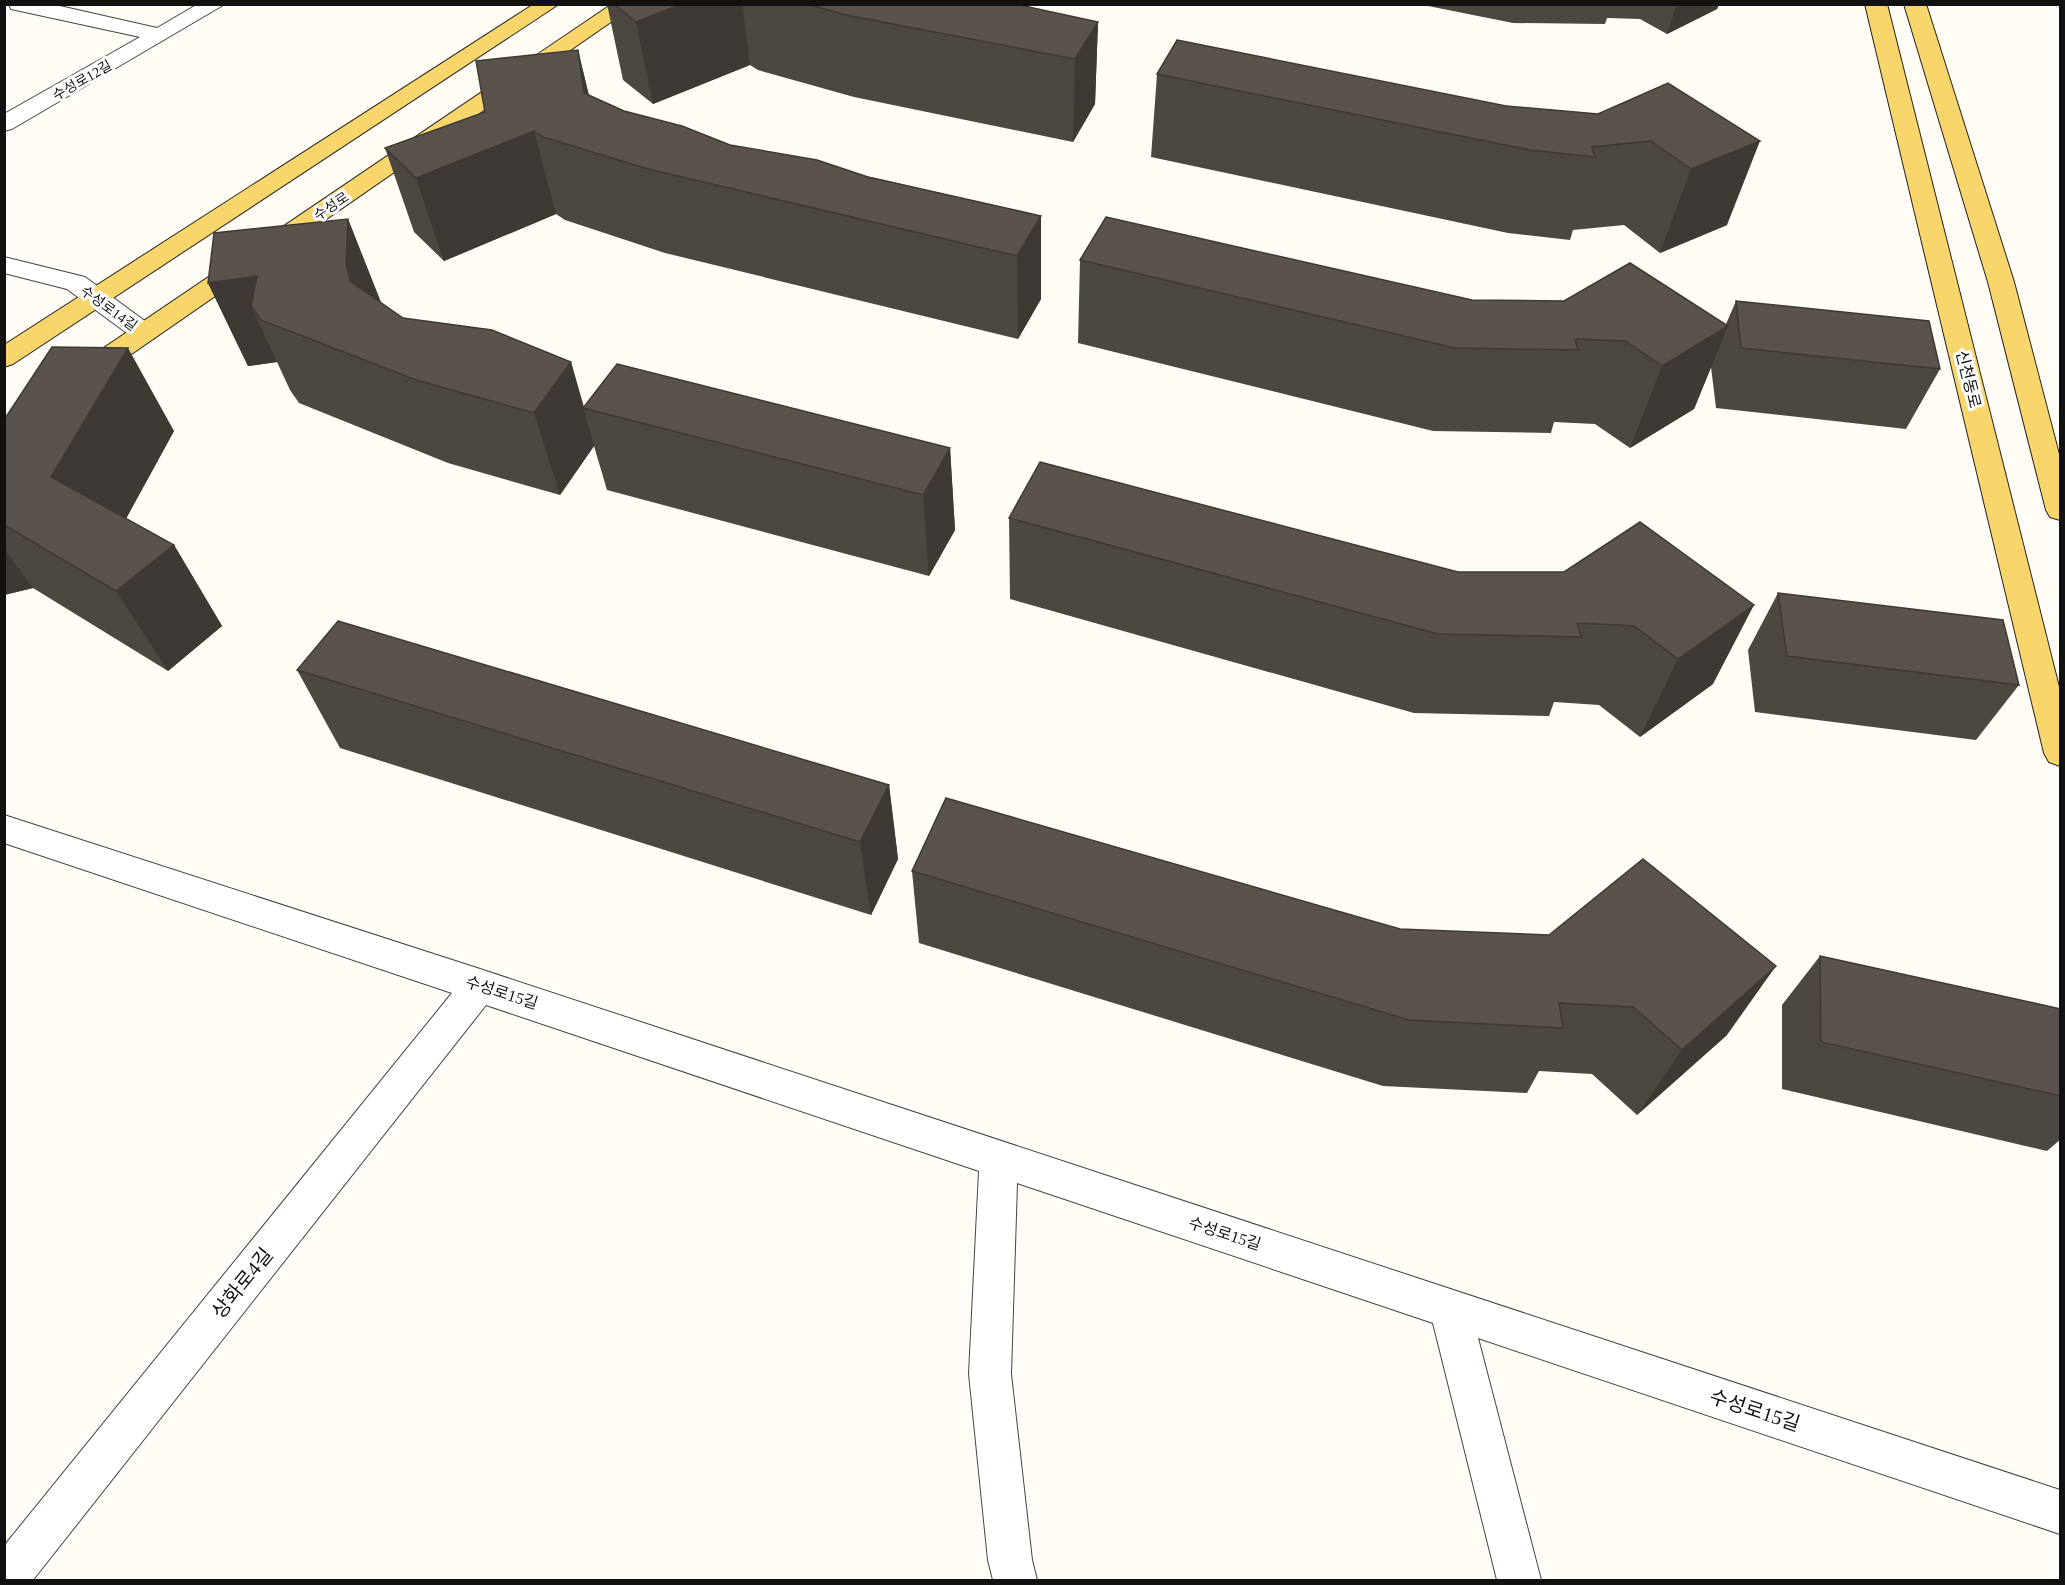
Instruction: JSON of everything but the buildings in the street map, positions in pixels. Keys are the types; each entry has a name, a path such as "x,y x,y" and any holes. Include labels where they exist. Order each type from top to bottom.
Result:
{"main road":[{"path":"4,358 549,4"},
{"name":"수성로","path":"64,386 627,4"},
{"name":"신천동로","path":"1876,4 2061,753"},
{"path":"1915,4 2001,282 2061,510"}],"street":[{"path":"19,4 160,35"},
{"name":"수성로12길","path":"4,124 215,4"},
{"name":"수성로14길","path":"4,265 76,283 144,333"},
{"name":"수성로15길","path":"4,829 480,985 2061,1512"},
{"name":"상화로4길","path":"4,1581 480,985"},
{"path":"999,1159 990,1374 1010,1560 1015,1581"},
{"path":"1450,1308 1519,1581"}]}
